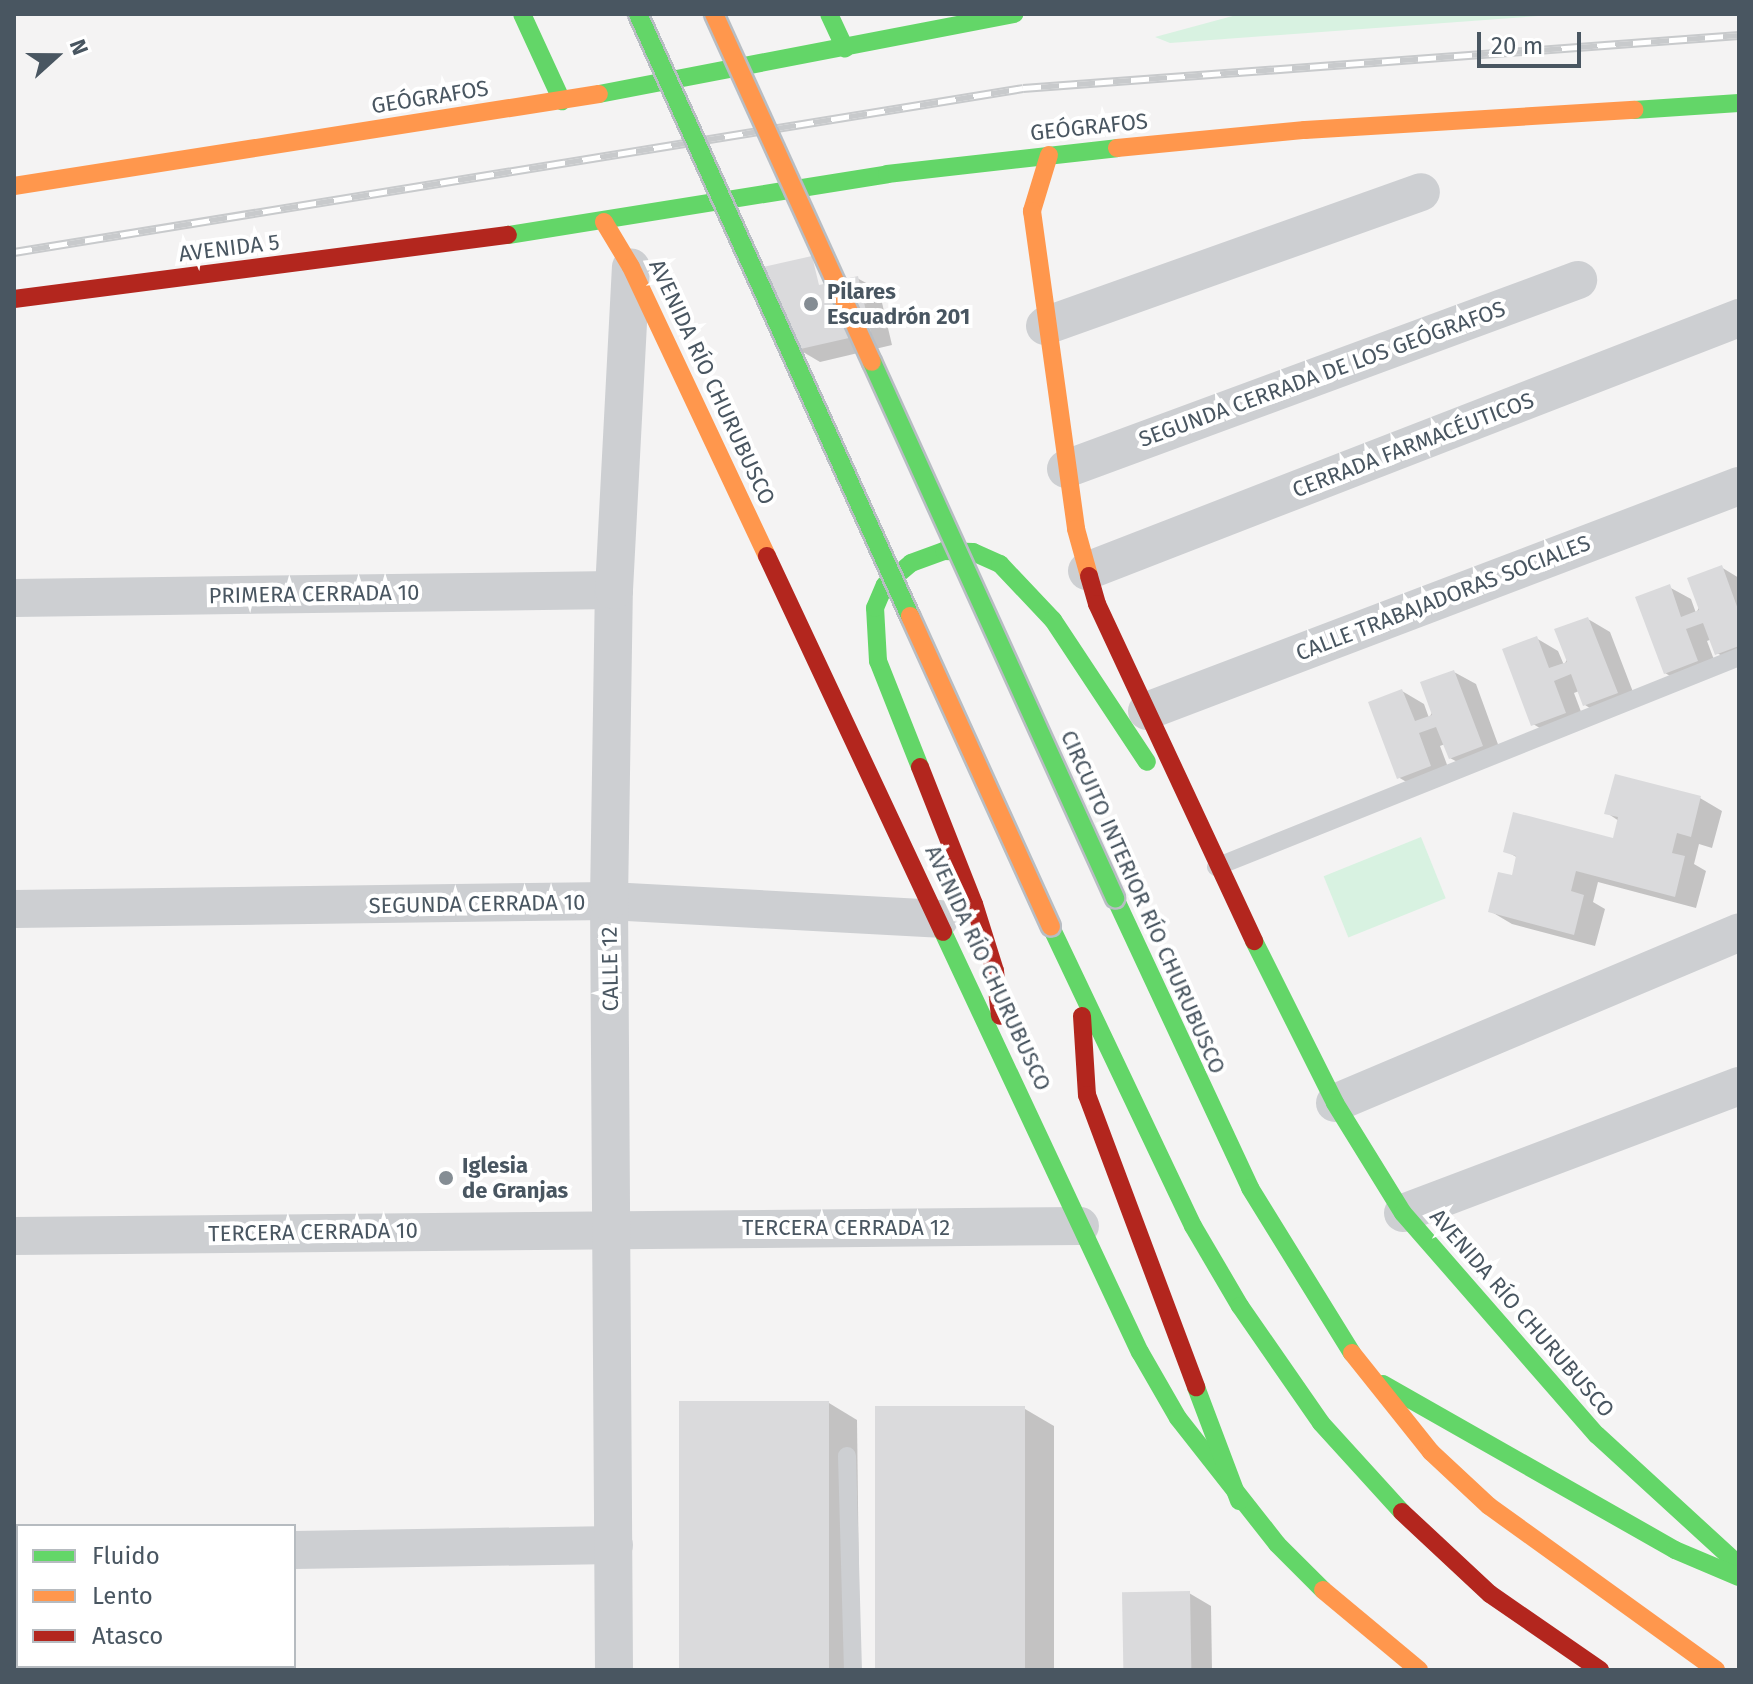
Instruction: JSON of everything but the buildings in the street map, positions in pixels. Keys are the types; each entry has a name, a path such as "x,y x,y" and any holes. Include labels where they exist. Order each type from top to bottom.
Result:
{"main road":[{"path":"522,14 562,101"},
{"path":"638,14 1081,993 1193,1226 1240,1306 1321,1423 1431,1544 1490,1594 1600,1670"},
{"name":"CIRCUITO INTERIOR RÍO CHURUBUSCO","path":"714,14 1250,1188 1320,1308 1369,1377 1431,1452 1489,1506 1716,1670"},
{"path":"829,14 845,48"},
{"name":"GEÓGRAFOS","path":"14,186 562,101 845,48 960,21 1014,14"},
{"name":"GEÓGRAFOS","path":"449,244 604,222 887,174 1049,155 1305,130 1739,103"},
{"name":"AVENIDA RÍO CHURUBUSCO","path":"1049,155 1032,211 1066,469 1087,571 1216,867 1335,1103 1403,1213 1597,1435 1739,1565"},
{"name":"AVENIDA RÍO CHURUBUSCO","path":"604,222 631,267 940,919 1080,1226 1178,1418 1239,1501 1330,1597 1419,1670"},
{"name":"AVENIDA 5","path":"14,299 449,244"},
{"path":"1000,1049 998,986 984,933 878,661 875,608 891,576 923,557 952,551 991,558 1019,578 1053,620 1216,867"},
{"path":"1081,993 1087,1095 1239,1501"},
{"path":"1369,1377 1442,1414 1502,1456 1675,1550 1739,1577"}],"street":[{"path":"1045,326 1421,192"},
{"name":"CALLE 12","path":"614,1670 609,901 614,590 631,267"},
{"name":"SEGUNDA CERRADA DE LOS GEÓGRAFOS","path":"1066,469 1578,280"},
{"name":"CERRADA FARMACÉUTICOS","path":"1087,571 1739,318"},
{"name":"CALLE TRABAJADORAS SOCIALES","path":"1147,711 1739,486"},
{"name":"PRIMERA CERRADA 10","path":"14,598 614,590"},
{"name":"SEGUNDA CERRADA 10","path":"14,909 609,901 940,919"},
{"path":"1335,1103 1739,932"},
{"path":"1403,1213 1739,1086"},
{"name":"TERCERA CERRADA 12","path":"613,1229 1080,1226"},
{"name":"TERCERA CERRADA 10","path":"14,1236 613,1229"},
{"path":"296,1550 614,1545"}],"lane":[{"path":"1216,867 1739,657"},
{"path":"847,1456 853,1670"}],"green space":[{"path":"1240,14 1566,14 1170,43 1155,37"},
{"path":"1421,837 1446,898 1348,938 1324,876"}],"railway":[{"path":"14,252 1023,88 1739,35"}],"traffic: fast":[{"path":"522,14 562,101"},
{"path":"638,14 910,616"},
{"path":"829,14 845,48"},
{"path":"599,94 1014,14"},
{"path":"1634,110 1739,103"},
{"path":"508,235 887,174 1117,148"},
{"path":"872,362 1115,898"},
{"path":"920,767 878,661 875,608 885,585 911,563 944,551 973,552 1000,564 1053,620 1147,762"},
{"path":"1115,898 1250,1188 1352,1353"},
{"path":"1051,927 1193,1226 1240,1306 1321,1423 1402,1512"},
{"path":"943,932 1140,1352 1178,1418 1277,1544 1323,1590"},
{"path":"1254,941 1335,1103 1403,1213 1597,1435 1739,1565"},
{"path":"1383,1384 1675,1550 1739,1577"},
{"path":"1196,1387 1239,1501"}],"traffic: slow":[{"path":"714,14 872,362"},
{"path":"14,186 599,94"},
{"path":"1117,148 1305,130 1634,110"},
{"path":"1049,155 1032,211 1076,529 1089,576"},
{"path":"604,222 631,267 767,556"},
{"path":"910,616 1051,927"},
{"path":"1352,1353 1431,1452 1489,1506 1716,1670"},
{"path":"1323,1590 1419,1670"}],"traffic: jam":[{"path":"14,299 508,235"},
{"path":"767,556 943,932"},
{"path":"1089,576 1097,604 1254,941"},
{"path":"920,767 974,904 995,971 1000,1016"},
{"path":"1082,1016 1087,1095 1196,1387"},
{"path":"1402,1512 1490,1594 1600,1670"}],"place":[{"name":"Pilares Escuadrón 201","path":"811,304"},
{"name":"Iglesia de Granjas","path":"446,1178"}]}
